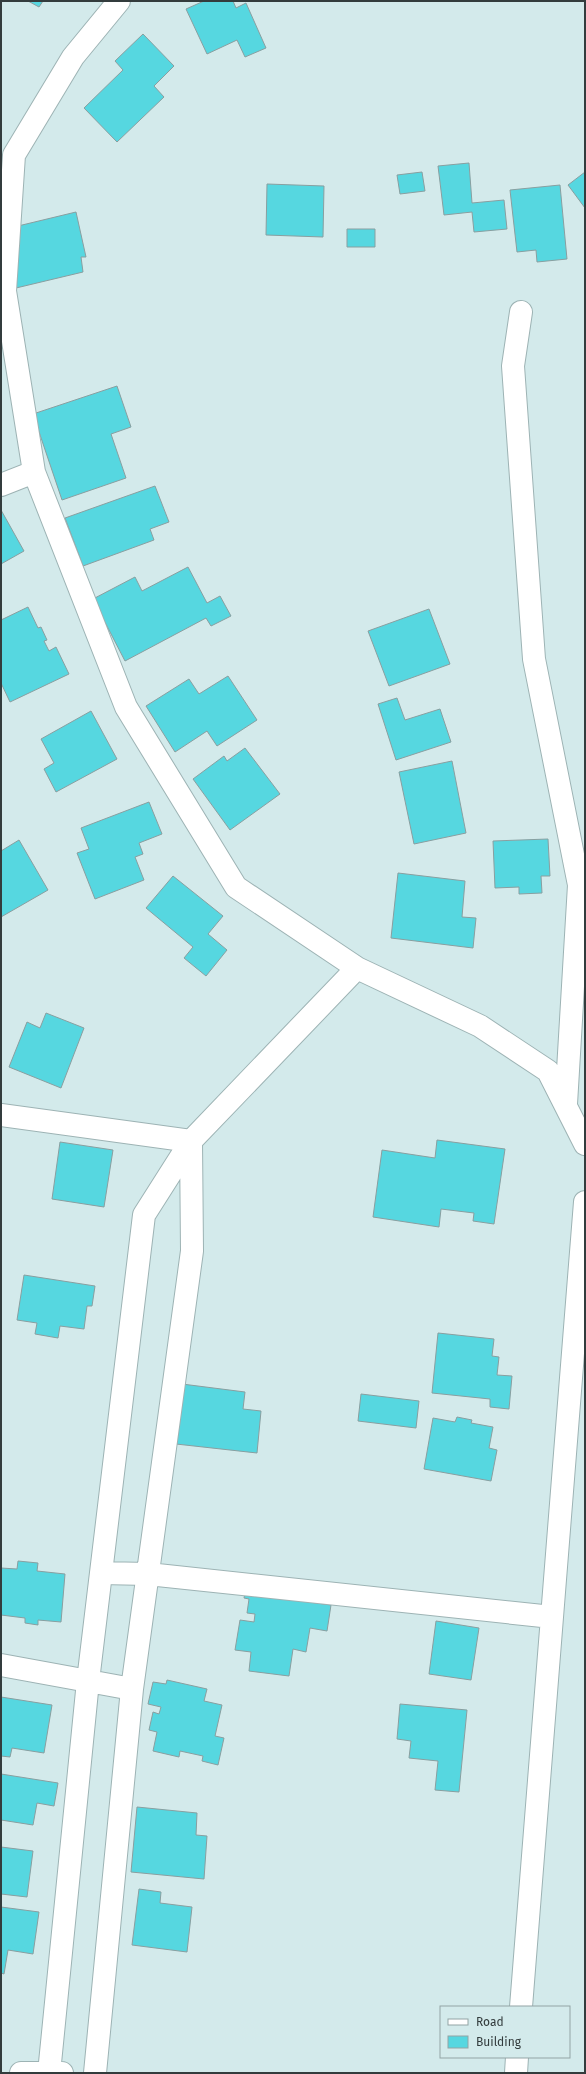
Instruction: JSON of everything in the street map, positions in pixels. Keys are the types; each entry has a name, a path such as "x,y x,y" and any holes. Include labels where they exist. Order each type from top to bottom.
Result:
{"street":[{"path":"119,1 73,57 14,155 5,291 34,472 126,707 236,887 357,968 480,1026 548,1071 585,1144"},
{"path":"521,312 513,366 534,659 579,885 566,1105"},
{"path":"1,485 34,472"},
{"path":"22,2073 53,2073 88,1681 144,1215 191,1141 357,968"},
{"path":"1,1115 191,1141"},
{"path":"95,2073 132,1689 192,1251 191,1141"},
{"path":"521,2006 585,1202"},
{"path":"101,1573 148,1574 552,1617"},
{"path":"1,1665 132,1689"},
{"path":"516,2073 517,2058"}],"building":[{"path":"28,1 43,1 39,7"},
{"path":"204,1 233,1 236,8 246,3 266,48 245,57 237,40 207,54 186,9"},
{"path":"143,34 174,66 154,86 164,97 117,142 84,108 123,70 115,61"},
{"path":"469,163 472,203 504,200 507,229 474,232 472,212 444,215 438,166"},
{"path":"422,172 425,191 400,194 397,175"},
{"path":"585,172 585,208 568,185"},
{"path":"267,184 324,186 323,237 266,235"},
{"path":"560,185 567,259 537,262 536,250 517,252 510,190"},
{"path":"76,212 86,257 81,257 83,272 16,288 18,226"},
{"path":"347,229 375,229 375,247 347,247"},
{"path":"117,386 131,427 111,434 126,478 62,500 33,414"},
{"path":"155,486 169,522 150,529 154,540 83,566 65,518"},
{"path":"1,510 24,551 1,564"},
{"path":"188,567 207,603 220,596 231,616 211,626 206,618 125,661 93,599 135,577 142,591"},
{"path":"28,607 38,628 41,627 47,640 44,641 49,651 56,647 69,674 10,702 1,683 1,620"},
{"path":"429,609 450,664 389,686 368,631"},
{"path":"228,676 257,720 217,746 207,731 175,752 146,706 189,679 199,694"},
{"path":"397,698 405,720 440,709 451,742 396,760 378,704"},
{"path":"91,711 117,759 56,792 44,769 54,763 41,739"},
{"path":"245,748 280,794 230,830 193,779 224,756 227,761"},
{"path":"452,761 466,833 414,844 399,772"},
{"path":"149,802 162,834 139,843 143,854 135,857 144,880 95,899 77,853 89,849 81,828"},
{"path":"548,839 550,876 541,876 542,893 519,894 519,887 495,888 493,841"},
{"path":"19,840 48,890 1,917 1,851"},
{"path":"398,873 465,881 462,917 476,918 473,948 391,938"},
{"path":"173,876 223,916 208,934 227,950 206,976 184,958 193,947 146,908"},
{"path":"46,1013 84,1028 61,1088 9,1067 27,1022 40,1028"},
{"path":"437,1140 505,1149 494,1224 473,1221 474,1213 441,1209 439,1227 373,1217 382,1150 435,1158"},
{"path":"60,1142 113,1150 104,1207 52,1199"},
{"path":"24,1275 95,1286 92,1306 87,1306 84,1329 60,1326 58,1338 35,1334 37,1323 17,1320"},
{"path":"438,1333 494,1339 492,1356 499,1357 497,1375 512,1376 509,1409 490,1407 490,1399 432,1393"},
{"path":"182,1384 245,1392 243,1409 261,1411 257,1453 176,1444"},
{"path":"361,1394 419,1401 416,1428 358,1421"},
{"path":"457,1417 472,1420 471,1423 493,1427 489,1448 497,1450 491,1481 424,1469 433,1418 455,1422"},
{"path":"18,1561 38,1563 37,1571 65,1574 61,1622 38,1620 38,1625 25,1623 25,1618 1,1615 1,1568 17,1569"},
{"path":"245,1593 331,1605 327,1631 310,1628 306,1652 293,1649 289,1676 249,1671 251,1652 235,1650 240,1620 254,1622 255,1614 247,1613 249,1599 244,1598"},
{"path":"436,1621 479,1628 471,1680 429,1674"},
{"path":"167,1680 207,1689 204,1701 222,1705 215,1736 224,1738 218,1765 202,1761 203,1756 180,1751 179,1757 153,1751 157,1732 149,1730 153,1712 159,1714 161,1707 148,1704 153,1682 166,1684"},
{"path":"1,1697 52,1705 44,1753 12,1748 10,1757 1,1756"},
{"path":"400,1704 467,1710 459,1792 435,1790 438,1761 409,1758 411,1741 397,1739"},
{"path":"1,1774 58,1783 54,1806 37,1803 33,1825 1,1820"},
{"path":"137,1807 197,1813 196,1835 207,1836 204,1879 131,1872"},
{"path":"1,1847 33,1851 27,1897 1,1894"},
{"path":"139,1889 161,1892 160,1903 192,1907 187,1952 132,1945"},
{"path":"1,1907 39,1912 33,1954 8,1950 4,1974 1,1973"}]}
